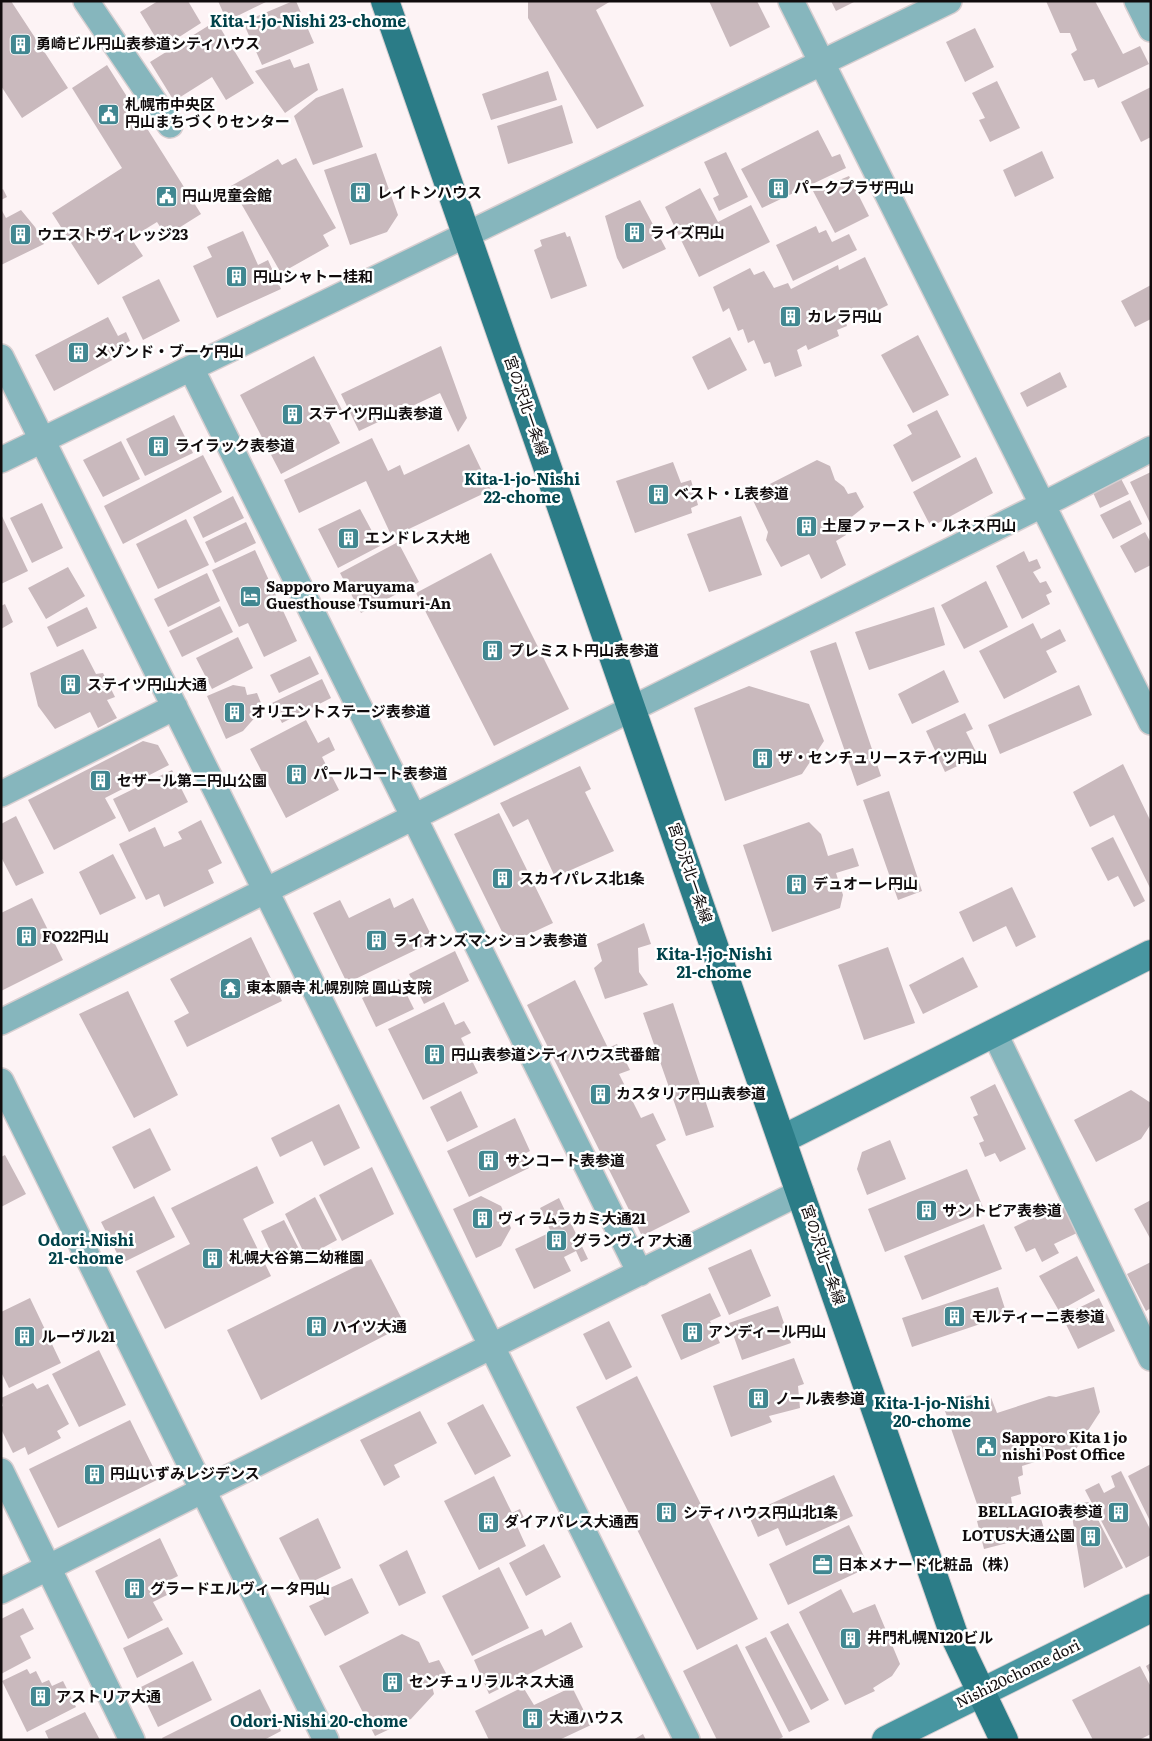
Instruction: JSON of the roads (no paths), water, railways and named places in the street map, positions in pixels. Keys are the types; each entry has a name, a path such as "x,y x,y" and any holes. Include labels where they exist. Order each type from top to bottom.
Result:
{"main road":[{"name":"宮の沢北一条線","path":"386,1 954,1635 1004,1740"}],"street":[{"path":"86,1 170,126"},
{"path":"791,1 1151,722"},
{"path":"1,460 948,1"},
{"path":"1137,1 1151,29"},
{"path":"1,357 687,1740"},
{"path":"191,368 640,1273"},
{"path":"1,1022 1043,504 1151,448"},
{"path":"1,794 175,707"},
{"path":"782,1138 1151,954"},
{"path":"994,1032 1151,1358"},
{"path":"1,1081 326,1740"},
{"path":"1,1591 801,1192"},
{"path":"1,1471 132,1740"},
{"name":"Nishi20chome dori","path":"886,1740 1151,1608"}],"place":[{"name":"勇崎ビル円山表参道シティハウス","path":"20,44"},
{"name":"札幌市中央区 円山まちづくりセンター","path":"109,114"},
{"name":"パークプラザ円山","path":"778,188"},
{"name":"レイトンハウス","path":"361,193"},
{"name":"円山児童会館","path":"166,196"},
{"name":"ライズ円山","path":"634,233"},
{"name":"ウエストヴィレッジ23","path":"21,235"},
{"name":"円山シャトー桂和","path":"237,277"},
{"name":"カレラ円山","path":"791,317"},
{"name":"メゾンド・ブーケ円山","path":"78,352"},
{"name":"ステイツ円山表参道","path":"292,414"},
{"name":"ライラック表参道","path":"159,446"},
{"name":"ベスト・L表参道","path":"658,494"},
{"name":"土屋ファースト・ルネス円山","path":"806,526"},
{"name":"エンドレス大地","path":"349,538"},
{"name":"Sapporo Maruyama Guesthouse Tsumuri-An","path":"250,596"},
{"name":"プレミスト円山表参道","path":"493,651"},
{"name":"ステイツ円山大通","path":"71,685"},
{"name":"オリエントステージ表参道","path":"235,712"},
{"name":"ザ・センチュリーステイツ円山","path":"762,758"},
{"name":"パールコート表参道","path":"297,774"},
{"name":"セザール第二円山公園","path":"101,781"},
{"name":"スカイパレス北1条","path":"503,879"},
{"name":"デュオーレ円山","path":"797,884"},
{"name":"FO22円山","path":"26,937"},
{"name":"ライオンズマンション表参道","path":"377,941"},
{"name":"東本願寺 札幌別院 圓山支院","path":"230,988"},
{"name":"円山表参道シティハウス弐番館","path":"435,1055"},
{"name":"カスタリア円山表参道","path":"600,1094"},
{"name":"サンコート表参道","path":"489,1161"},
{"name":"サントピア表参道","path":"926,1211"},
{"name":"ヴィラムラカミ大通21","path":"482,1219"},
{"name":"グランヴィア大通","path":"556,1241"},
{"name":"札幌大谷第二幼稚園","path":"213,1258"},
{"name":"モルティーニ表参道","path":"955,1317"},
{"name":"ハイツ大通","path":"316,1327"},
{"name":"アンディール円山","path":"692,1332"},
{"name":"ルーヴル21","path":"25,1337"},
{"name":"ノール表参道","path":"759,1399"},
{"name":"Sapporo Kita 1 jo nishi Post Office","path":"986,1447"},
{"name":"円山いずみレジデンス","path":"94,1474"},
{"name":"BELLAGIO表参道","path":"1119,1512"},
{"name":"シティハウス円山北1条","path":"667,1513"},
{"name":"ダイアパレス大通西","path":"488,1522"},
{"name":"LOTUS大通公園","path":"1091,1536"},
{"name":"日本メナード化粧品（株）","path":"822,1565"},
{"name":"グラードエルヴィータ円山","path":"134,1589"},
{"name":"井門札幌N120ビル","path":"851,1638"},
{"name":"センチュリラルネス大通","path":"393,1682"},
{"name":"アストリア大通","path":"40,1697"},
{"name":"大通ハウス","path":"533,1718"}],"district":[{"name":"Kita-1-jo-Nishi 23-chome","path":"308,21"},
{"name":"Kita-1-jo-Nishi 22-chome","path":"522,488"},
{"name":"Kita-1-jo-Nishi 21-chome","path":"714,963"},
{"name":"Odori-Nishi 21-chome","path":"86,1249"},
{"name":"Kita-1-jo-Nishi 20-chome","path":"932,1412"},
{"name":"Odori-Nishi 20-chome","path":"319,1721"}]}
